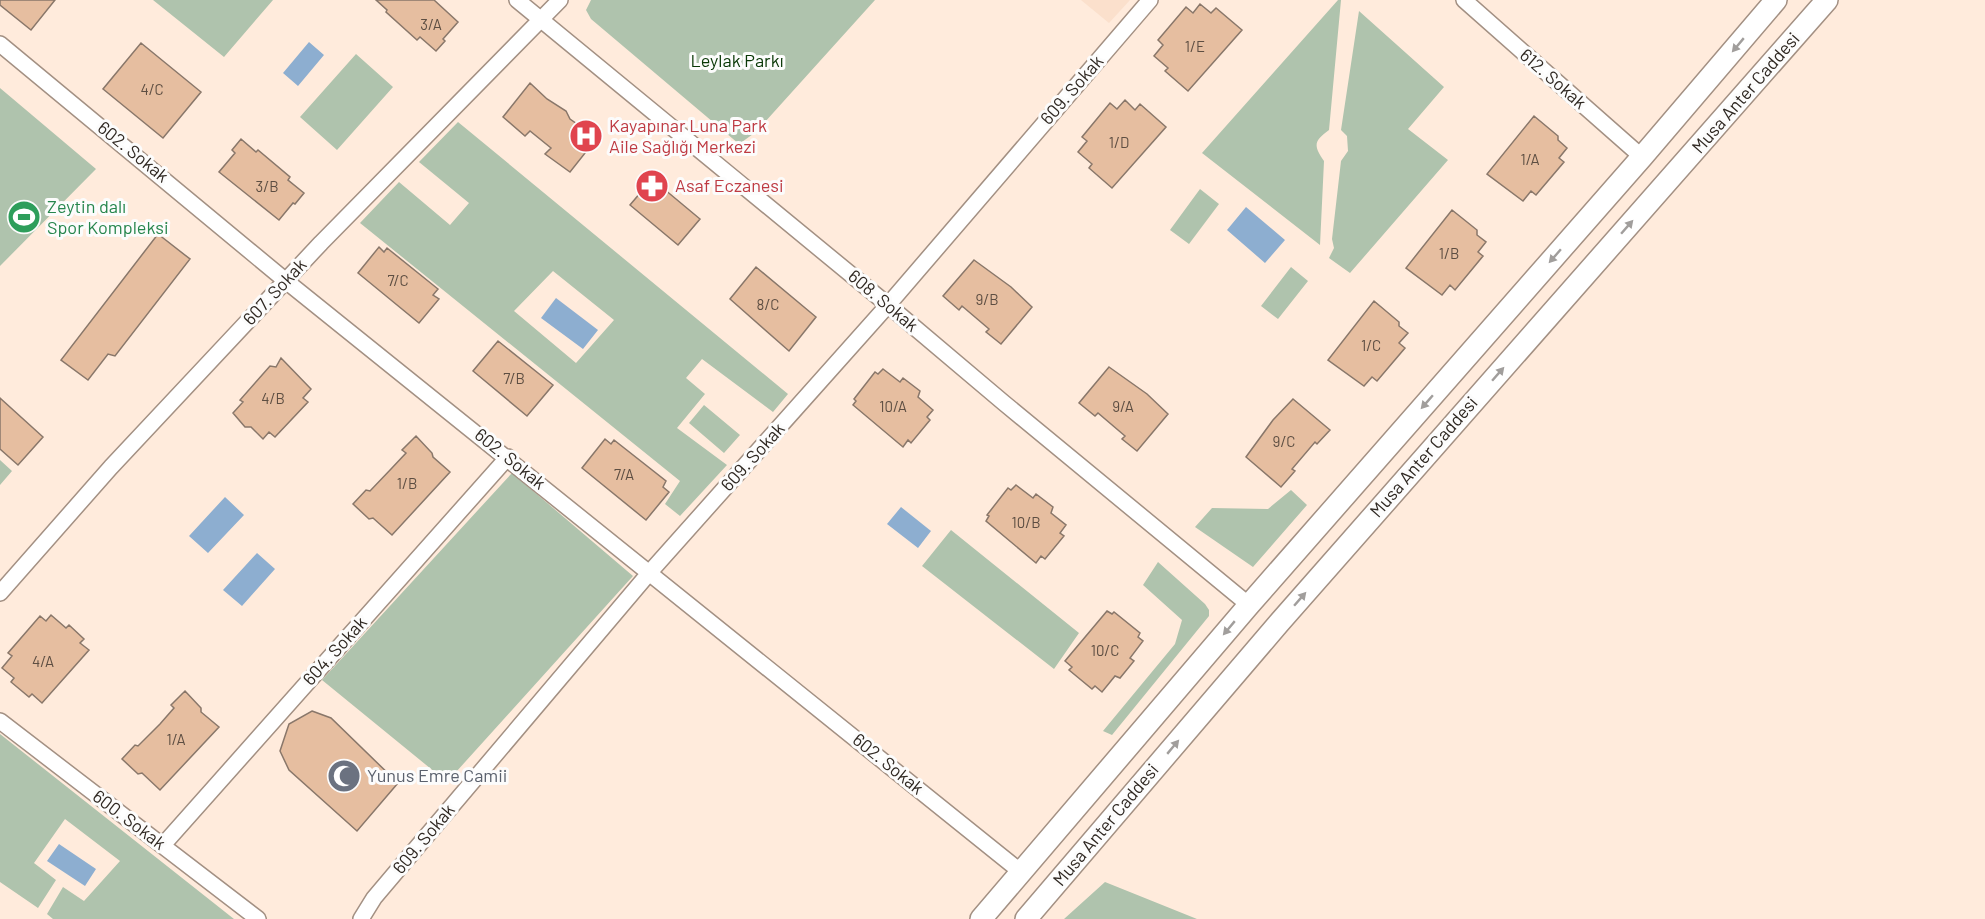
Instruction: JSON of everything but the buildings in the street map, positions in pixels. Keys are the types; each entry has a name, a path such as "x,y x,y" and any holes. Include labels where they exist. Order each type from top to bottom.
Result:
{"main road":[{"name":"Musa Anter Caddesi","path":"981,919 1249,605 1642,158 1776,0"},
{"name":"Musa Anter Caddesi","path":"1026,919 1287,614 1827,0"}],"street":[{"name":"608. Sokak","path":"517,0 1249,605"},
{"name":"607. Sokak","path":"0,593 111,467 286,280 560,0"},
{"name":"609. Sokak","path":"361,919 374,898 650,572 888,305 1150,0"},
{"name":"612. Sokak","path":"1464,0 1642,158"},
{"name":"602. Sokak","path":"0,44 286,280 1021,872"},
{"name":"604. Sokak","path":"163,845 508,457"},
{"name":"600. Sokak","path":"0,721 258,919"}],"shaded area":[{"path":"1081,0 1130,0 1109,23"}],"green space":[{"path":"153,0 273,0 224,57"},
{"name":"Leylak Parkı","path":"591,0 875,0 756,132 739,144 591,19 586,10"},
{"path":"1338,0 1341,0 1329,130 1320,137 1317,144 1324,161 1320,245 1202,153"},
{"path":"1359,11 1444,87 1408,129 1448,160 1350,273 1329,258 1334,248 1332,239 1341,161 1348,151 1347,136 1341,130"},
{"path":"356,54 393,87 337,150 300,117"},
{"name":"Zeytin dalı Spor Kompleksi","path":"0,88 96,169 0,266"},
{"path":"458,122 788,394 773,412 702,359 686,378 705,394 677,428 727,465 680,516 665,504 680,481 360,223 399,182 450,225 469,203 419,162","holes":["553,271 614,320 576,363 514,311"]},
{"path":"1200,189 1219,204 1189,244 1170,230"},
{"path":"1291,267 1308,281 1278,319 1261,306"},
{"path":"704,405 740,435 724,453 689,423"},
{"path":"0,460 12,471 0,485"},
{"path":"512,473 633,576 447,782 322,680"},
{"path":"1291,490 1307,505 1253,567 1195,527 1212,508 1268,509"},
{"path":"951,530 1079,633 1054,669 922,566"},
{"path":"1158,562 1205,604 1209,610 1209,616 1112,735 1103,731 1175,644 1182,620 1143,585"},
{"path":"0,734 234,919 53,919 47,914 63,887 84,901 120,861 65,819 34,863 56,880 38,908 0,882"},
{"path":"1105,882 1197,919 1064,919"}],"water":[{"path":"309,42 324,55 298,86 283,73"},
{"path":"1246,207 1285,240 1265,263 1227,230"},
{"path":"556,298 598,330 583,349 541,318"},
{"path":"225,497 244,515 208,553 189,536"},
{"path":"901,507 931,531 918,548 887,524"},
{"path":"257,553 275,569 242,606 223,590"},
{"path":"59,844 96,869 85,886 47,861"}],"place":[{"name":"Kayapınar Luna Park Aile Sağlığı Merkezi","path":"586,136"},
{"name":"Asaf Eczanesi","path":"652,186"},
{"name":"Zeytin dalı Spor Kompleksi","path":"24,217"},
{"name":"Yunus Emre Camii","path":"344,776"}]}
